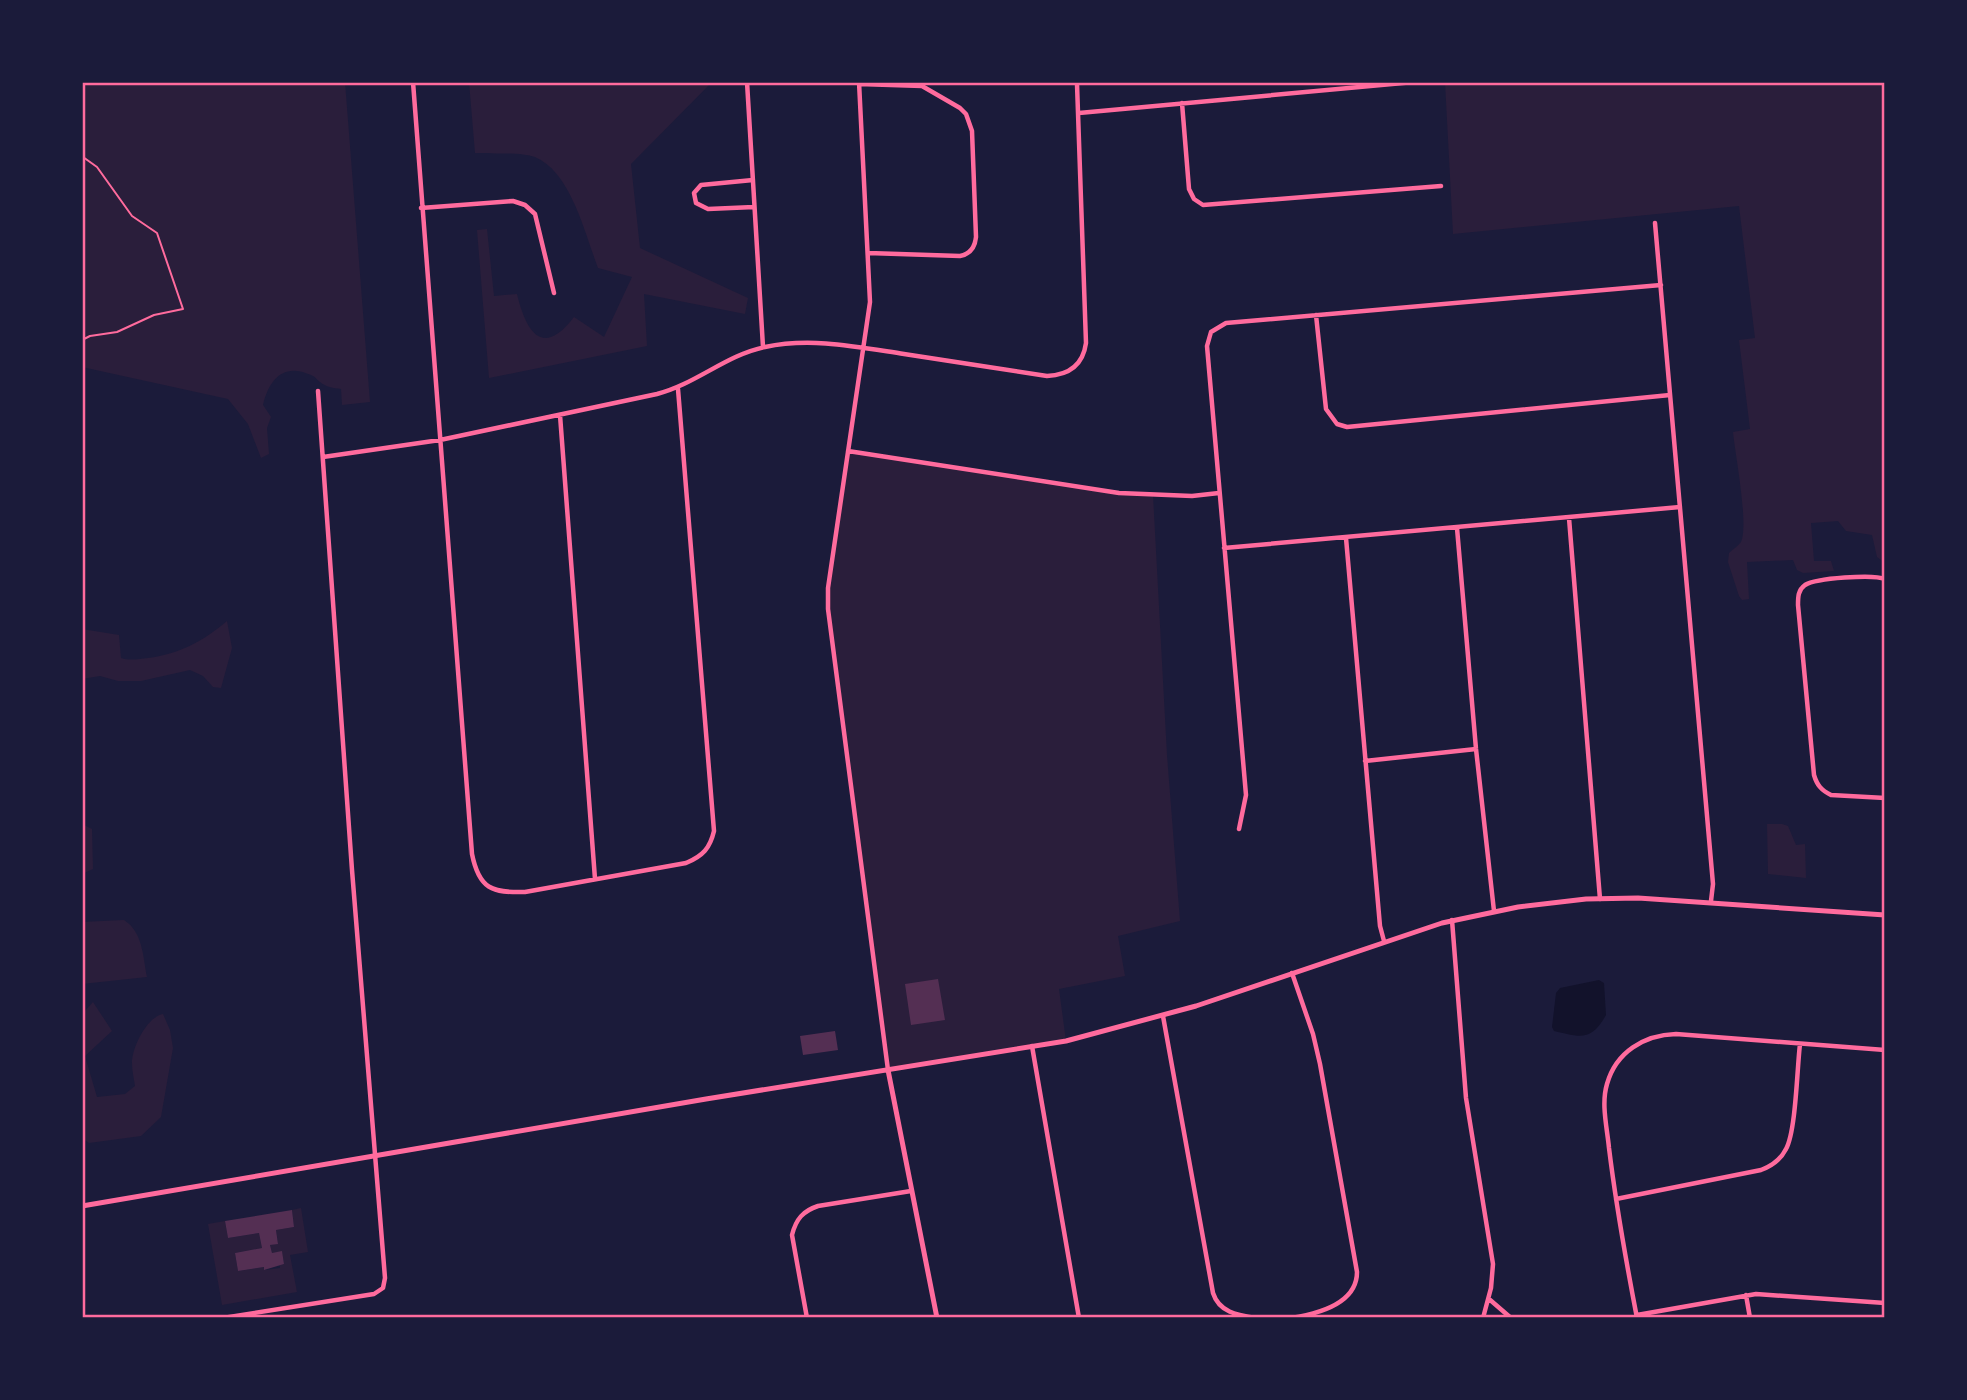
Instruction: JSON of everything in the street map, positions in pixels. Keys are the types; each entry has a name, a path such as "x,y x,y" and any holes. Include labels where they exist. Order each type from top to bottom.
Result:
{"street":[{"path":"412,82 472,854 479,878 498,891 525,892 676,865 698,858 709,848 715,831 678,388"},
{"path":"747,82 763,347"},
{"path":"1079,113 1414,82"},
{"path":"868,253 960,256 970,253 974,248 974,160 969,121 960,108 922,86 859,83 870,302 828,589 828,609 888,1070 937,1318"},
{"path":"323,457 440,440 678,388 730,359 763,347 802,342 1059,376 1076,367 1085,352 1086,343 1077,84"},
{"path":"1182,103 1189,189 1194,199 1203,205 1441,186"},
{"path":"753,180 701,185 694,193 696,203 708,209 754,207"},
{"path":"421,208 513,201 525,205 535,214 554,293"},
{"path":"1655,223 1713,884 1711,901"},
{"path":"1240,829 1246,795 1207,346 1209,335 1215,328 1226,323 1661,285"},
{"path":"1316,315 1326,409 1337,424 1347,427 1670,395"},
{"path":"223,1318 365,1296 379,1291 385,1278 318,391"},
{"path":"560,415 595,879"},
{"path":"848,452 1119,493 1192,496 1219,493"},
{"path":"1224,548 1680,507"},
{"path":"1569,518 1600,899"},
{"path":"1457,528 1476,749 1494,911"},
{"path":"1346,537 1380,926 1384,941"},
{"path":"1885,579 1873,575 1811,582 1802,588 1798,595 1798,605 1817,784 1823,791 1831,794 1885,797"},
{"path":"1365,761 1476,749"},
{"path":"82,1206 1094,1035 1163,1016 1384,941 1452,920 1494,911 1600,899 1711,901 1885,915"},
{"path":"1452,920 1467,1109 1491,1247 1492,1278 1483,1318"},
{"path":"1291,1318 1313,1314 1338,1303 1352,1292 1357,1282 1320,1063 1311,1026 1292,972"},
{"path":"1163,1016 1215,1301 1226,1310 1255,1318"},
{"path":"1885,1050 1666,1034 1646,1039 1629,1050 1615,1065 1605,1094 1616,1199 1637,1316 1746,1295 1778,1294 1885,1303"},
{"path":"1616,1199 1761,1170 1774,1164 1786,1151 1791,1135 1800,1044"},
{"path":"1032,1046 1079,1318"},
{"path":"807,1318 792,1235 800,1216 818,1206 911,1191"},
{"path":"1746,1295 1750,1318"},
{"path":"1489,1299 1511,1318"}],"path":[{"path":"82,149 83,157 97,167 132,216 158,233 183,309 154,315 117,332 90,336 82,340"}],"shaded area":[{"path":"82,82 345,82 370,402 342,405 341,389 332,388 301,372 285,372 273,381 263,405 271,417 267,428 269,454 261,458 248,424 228,399 82,367"},
{"path":"469,82 712,82 631,164 640,248 748,298 745,314 644,294 647,346 489,378 477,230 487,229 494,296 517,294 531,329 544,338 563,330 574,317 604,337 632,277 598,268 575,205 558,176 548,165 529,155 475,153"},
{"path":"1445,82 1885,82 1885,563 1877,557 1872,535 1846,531 1838,521 1811,523 1814,561 1831,561 1834,571 1803,573 1797,570 1793,560 1747,562 1749,599 1742,600 1739,596 1728,562 1729,553 1741,542 1743,533 1743,505 1733,432 1750,429 1739,340 1755,338 1739,206 1453,234"},
{"path":"848,451 1119,493 1153,495 1167,755 1180,921 1118,936 1125,976 1059,989 1066,1041 888,1070 828,619 828,588"},
{"path":"227,621 232,648 221,688 213,687 203,676 190,670 141,681 118,681 100,676 82,679 82,629 119,635 121,658 134,660 181,650 209,635"},
{"path":"82,824 92,829 93,869 82,874"},
{"path":"1767,824 1788,826 1796,845 1805,844 1806,878 1768,874"},
{"path":"124,920 139,938 147,977 82,984 82,922"},
{"path":"1599,980 1604,983 1606,1015 1601,1024 1590,1034 1578,1036 1554,1031 1552,1027 1556,993 1560,988"},
{"path":"93,1002 112,1031 85,1056 97,1097 125,1094 135,1086 133,1056 138,1041 151,1021 163,1014 170,1030 173,1048 161,1117 141,1136 89,1143 82,1138 82,1014"},
{"path":"301,1208 308,1252 290,1255 297,1292 222,1305 208,1224 225,1221 228,1238 259,1233 262,1248 235,1253 238,1271 264,1267 265,1270 280,1268 280,1265 284,1264 282,1252 272,1253 270,1245 278,1243 276,1230 294,1227 292,1210"}],"building":[{"path":"938,979 945,1020 911,1025 905,984"},
{"path":"835,1031 838,1050 803,1055 800,1036"},
{"path":"292,1210 294,1227 276,1230 278,1244 270,1245 272,1253 282,1251 284,1264 264,1270 264,1267 238,1271 235,1253 262,1248 259,1233 228,1238 225,1221"}]}
